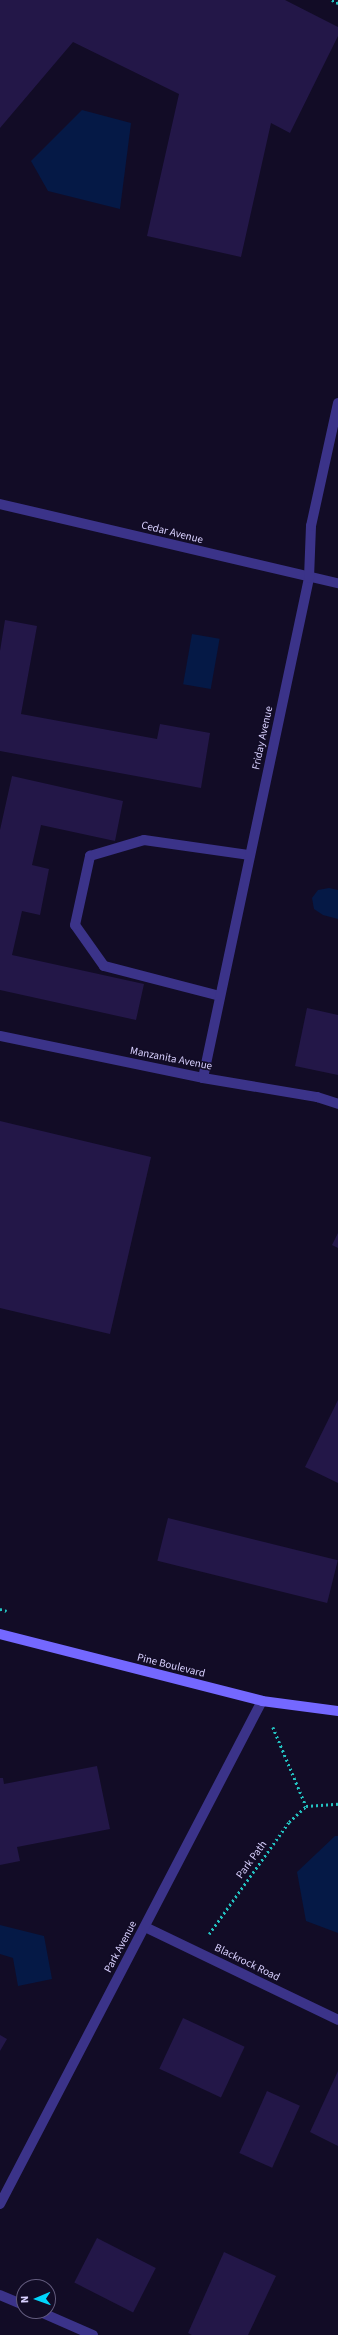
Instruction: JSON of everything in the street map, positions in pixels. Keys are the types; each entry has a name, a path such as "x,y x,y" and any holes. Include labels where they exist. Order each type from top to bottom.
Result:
{"street":[{"name":"Friday Avenue","path":"203,1078 309,578 311,526 338,403"},
{"name":"Cedar Avenue","path":"0,504 309,578 338,583"},
{"path":"220,996 104,966 75,924 90,856 144,840 250,855"},
{"name":"Manzanita Avenue","path":"0,1036 203,1078 317,1097 338,1104"},
{"name":"Pine Boulevard","path":"0,1634 262,1701 338,1711"},
{"name":"Park Avenue","path":"0,2204 262,1701"},
{"name":"Blackrock Road","path":"145,1927 338,2020"},
{"path":"0,2295 16,2302"},
{"path":"56,2319 93,2335"}],"path":[{"path":"332,0 338,4"},
{"path":"262,1701 306,1806 338,1804"},
{"name":"Park Path","path":"198,1953 289,1822 306,1806"}],"water":[{"path":"82,110 131,123 120,209 48,191 31,161"},
{"path":"192,634 220,639 211,689 183,684"},
{"path":"329,888 338,890 338,919 323,915 314,909 312,898 318,890"},
{"path":"335,1836 338,1836 338,1933 306,1921 297,1872"},
{"path":"0,1925 44,1936 52,1979 18,1986 13,1958 0,1954"}],"building":[{"path":"0,0 285,0 338,27 338,36 290,133 271,123 241,257 147,236 179,94 73,42 0,128"},
{"path":"5,620 37,626 21,714 157,739 160,724 210,733 201,788 0,751 0,651"},
{"path":"12,776 123,801 115,841 41,825 32,865 49,869 40,915 22,911 12,955 144,984 136,1020 0,990 0,830"},
{"path":"307,1008 338,1015 338,1075 295,1066"},
{"path":"0,1121 151,1157 110,1334 0,1308"},
{"path":"338,1233 338,1248 332,1245"},
{"path":"338,1400 338,1483 305,1467"},
{"path":"168,1518 338,1560 327,1603 157,1561"},
{"path":"97,1766 110,1829 17,1847 20,1861 0,1865 0,1778 3,1778 4,1784"},
{"path":"183,2018 245,2047 221,2097 159,2069"},
{"path":"0,2035 7,2039 0,2051"},
{"path":"338,2071 338,2146 310,2132"},
{"path":"267,2091 300,2106 272,2168 239,2153"},
{"path":"97,2238 156,2268 133,2313 74,2283"},
{"path":"224,2252 276,2276 248,2335 192,2335 188,2333"}]}
